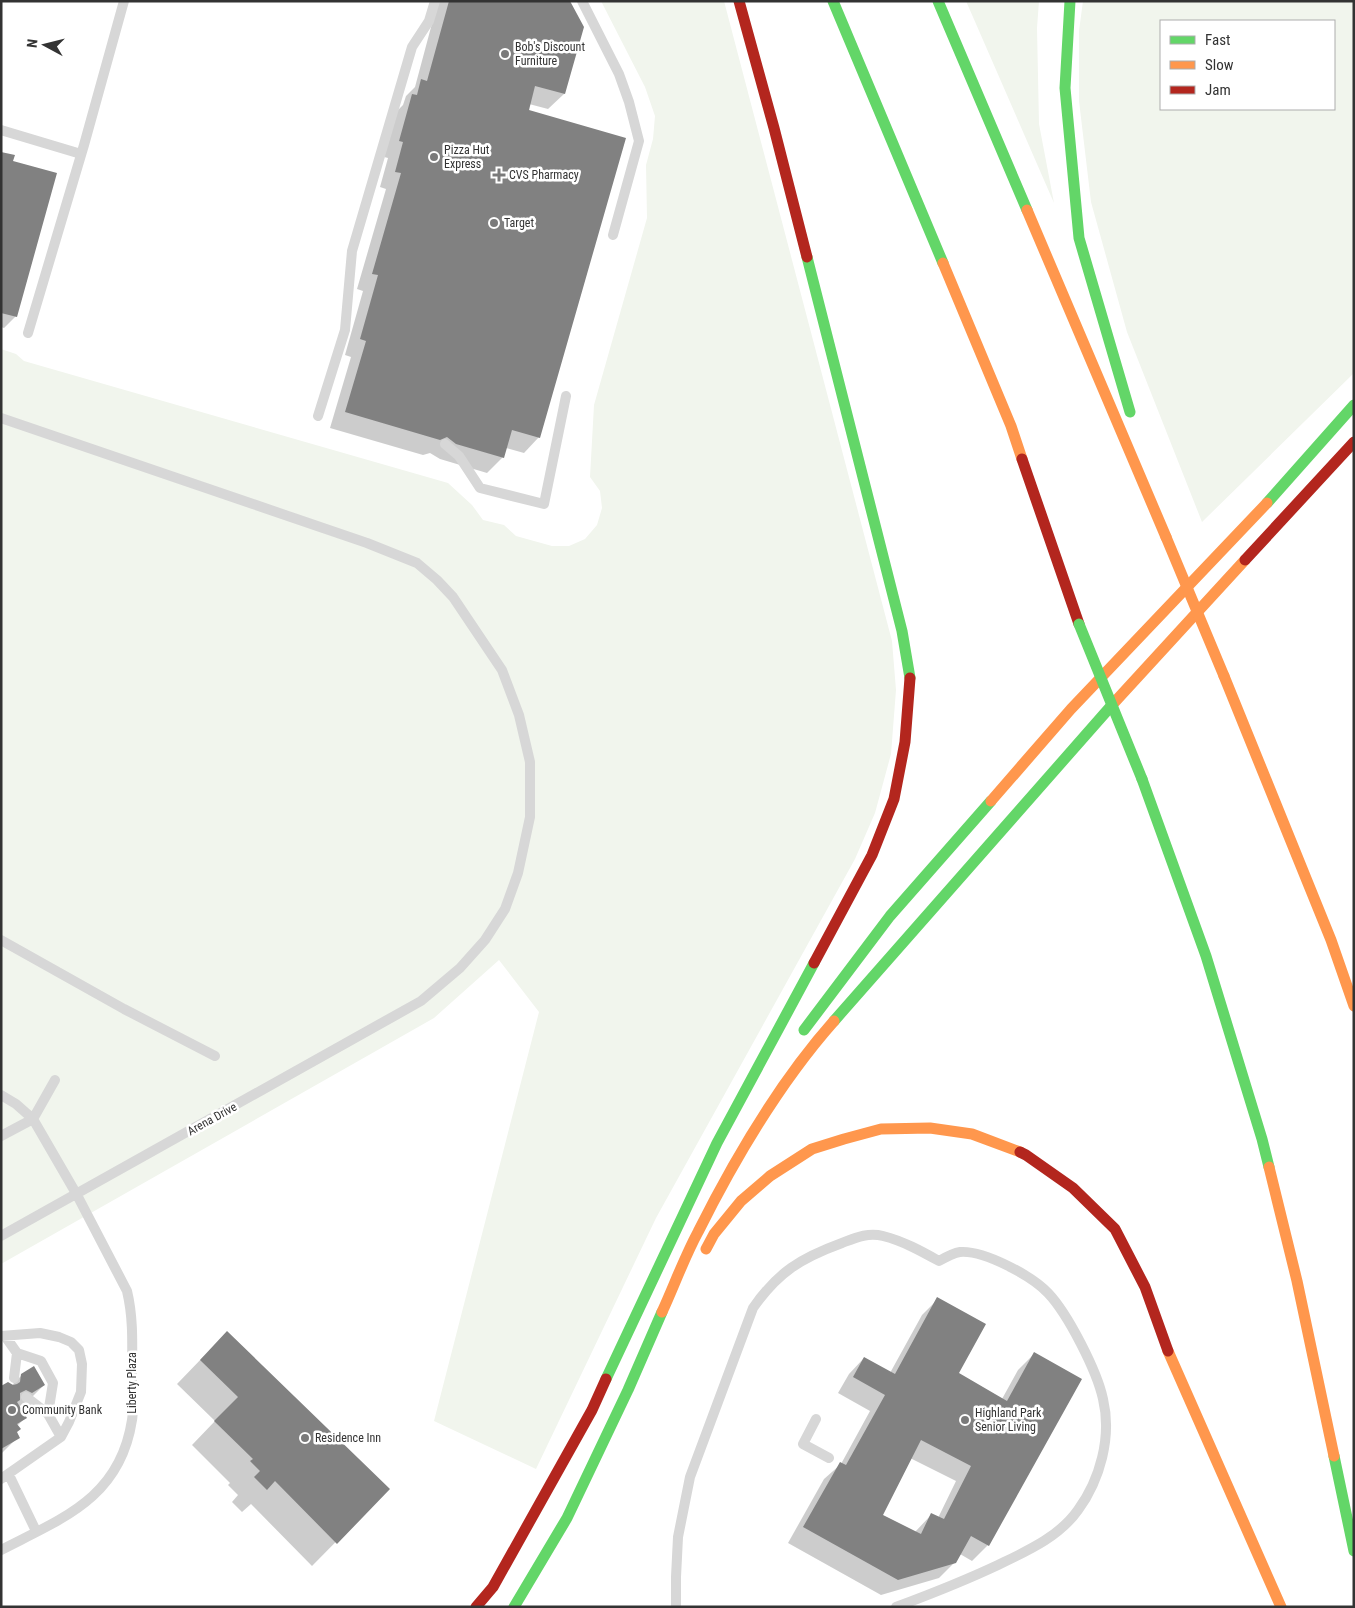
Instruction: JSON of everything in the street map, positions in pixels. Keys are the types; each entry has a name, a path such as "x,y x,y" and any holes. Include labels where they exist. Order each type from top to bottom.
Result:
{"highway":[{"path":"476,1607 493,1587 592,1410 717,1143 872,855 894,799 905,742 910,679 902,631 777,137 739,1"},
{"path":"833,1 1011,426 1079,624 1142,779 1206,956 1262,1139 1297,1281 1354,1551"},
{"path":"938,1 1165,532 1331,940 1354,1006"},
{"path":"1070,1 1065,88 1079,238 1133,424"},
{"path":"795,1042 890,916 1071,709 1280,489 1354,405"},
{"path":"514,1607 567,1518 628,1390 697,1233 733,1166 781,1089 825,1031 1089,730 1354,442"},
{"path":"1138,443 1165,532"},
{"path":"700,1260 714,1234 740,1200 770,1176 812,1149 881,1128 930,1128 972,1134 1026,1155 1073,1188 1115,1229 1145,1287 1165,1344 1281,1607"},
{"path":"606,1379 695,1207 719,1166"},
{"path":"628,1390 686,1286"}],"lane":[{"path":"28,333 124,1"},
{"path":"318,416 345,330 352,250 412,47 429,21 435,1"},
{"path":"582,1 619,74 629,102 639,141 613,235"},
{"path":"1,130 81,154"},
{"path":"444,444 458,456 480,488 544,504 566,396"},
{"name":"Arena Drive","path":"1,418 385,550 417,563 453,597 502,670 519,716 530,762 530,817 518,873 505,909 485,940 460,968 421,1001 1,1236"},
{"path":"1,940 124,1009 215,1056"},
{"path":"1,1136 33,1119 55,1080"},
{"name":"Liberty Plaza","path":"1,1095 16,1104 33,1119 77,1195 127,1291 131,1306 132,1324 132,1420 124,1448 114,1472 98,1492 80,1508 1,1550"},
{"path":"676,1607 678,1537 690,1478 753,1308 764,1292 795,1265 813,1254 865,1235 882,1236 913,1247 939,1261 949,1255 961,1252 991,1258 1032,1280 1047,1292 1061,1309 1097,1377 1104,1400 1106,1424 1100,1469 1077,1512 1059,1530 1036,1547 961,1582 896,1607"},
{"path":"3,1336 40,1333 59,1336 71,1342 79,1350 82,1364 81,1392 61,1437 5,1477 36,1531"},
{"path":"3,1336 17,1353 41,1361 53,1383 48,1414"},
{"path":"14,1378 17,1353"},
{"path":"26,1397 48,1414 61,1437"},
{"path":"816,1419 802,1444 829,1458"}],"shaded area":[{"path":"601,1 724,1 892,641 896,690 891,754 875,813 855,859 656,1218 536,1469 434,1421 539,1012 499,960 434,1018 1,1264 1,349 16,354 24,361 448,483 472,505 483,520 504,525 516,536 552,546 569,546 585,539 597,525 602,508 600,491 590,477 594,405 647,218 646,165 653,139 655,116 645,87"},
{"path":"966,1 1039,1 1037,28 1039,124 1054,203"},
{"path":"1083,1 1354,1 1354,373 1202,522 1127,332 1091,202 1079,101 1079,31"}],"building":[{"name":"Target","path":"449,1 570,1 584,27 565,94 535,86 529,110 626,138 540,438 512,430 504,458 456,444 447,437 440,440 345,412 366,341 360,339 378,275 372,274 401,173 395,172 403,142 399,141 412,94 417,95 421,79 427,81"},
{"path":"1,152 15,155 13,161 57,173 17,317 1,313"},
{"name":"Highland Park Senior Living","path":"937,1297 986,1324 959,1373 1007,1401 1034,1352 1082,1379 989,1546 971,1536 956,1563 898,1580 803,1527 840,1462 846,1465 885,1395 853,1377 864,1357 895,1374","holes":["921,1440 971,1466 944,1519 931,1513 921,1534 883,1515"]},
{"name":"Residence Inn","path":"227,1331 390,1489 337,1544 275,1481 267,1490 254,1477 260,1471 250,1461 253,1459 214,1421 238,1397 200,1360"},
{"name":"Community Bank","path":"34,1366 45,1385 32,1393 26,1390 20,1393 20,1400 17,1402 27,1418 17,1424 21,1429 17,1432 20,1438 1,1449 1,1386 8,1382 13,1385 17,1384 20,1382 21,1374"}],"traffic: fast":[{"path":"833,1 943,263"},
{"path":"938,1 1027,210"},
{"path":"1070,1 1065,88 1079,238 1130,412"},
{"path":"807,257 902,631 910,678"},
{"path":"1267,503 1354,405"},
{"path":"1079,624 1142,779"},
{"path":"834,1021 1112,705"},
{"path":"1142,779 1206,956 1269,1167"},
{"path":"804,1030 890,916 991,801"},
{"path":"606,1379 717,1143 814,963"},
{"path":"514,1607 567,1518 628,1390 662,1312"},
{"path":"1334,1456 1354,1551"}],"traffic: slow":[{"path":"1027,210 1166,537"},
{"path":"943,263 1011,426 1022,459"},
{"path":"991,801 1071,709 1267,503"},
{"path":"1166,537 1224,676"},
{"path":"1112,705 1245,560"},
{"path":"1224,676 1331,940 1354,1006"},
{"path":"662,1312 693,1242 743,1149 777,1095 834,1021"},
{"path":"706,1249 714,1234 741,1201 770,1176 812,1149 844,1139 881,1129 930,1128 972,1134 1020,1152"},
{"path":"1269,1167 1297,1281 1334,1456"},
{"path":"1168,1351 1281,1607"}],"traffic: jam":[{"path":"739,1 807,257"},
{"path":"1245,560 1354,442"},
{"path":"1022,459 1079,624"},
{"path":"814,963 872,855 894,799 905,742 910,678"},
{"path":"1020,1152 1073,1188 1115,1229 1145,1287 1168,1351"},
{"path":"476,1607 493,1587 592,1410 606,1379"}],"place":[{"name":"Bob's Discount Furniture","path":"505,54"},
{"name":"Pizza Hut Express","path":"434,157"},
{"name":"CVS Pharmacy","path":"499,175"},
{"name":"Target","path":"494,223"},
{"name":"Community Bank","path":"12,1410"},
{"name":"Highland Park Senior Living","path":"965,1420"},
{"name":"Residence Inn","path":"305,1438"}]}
